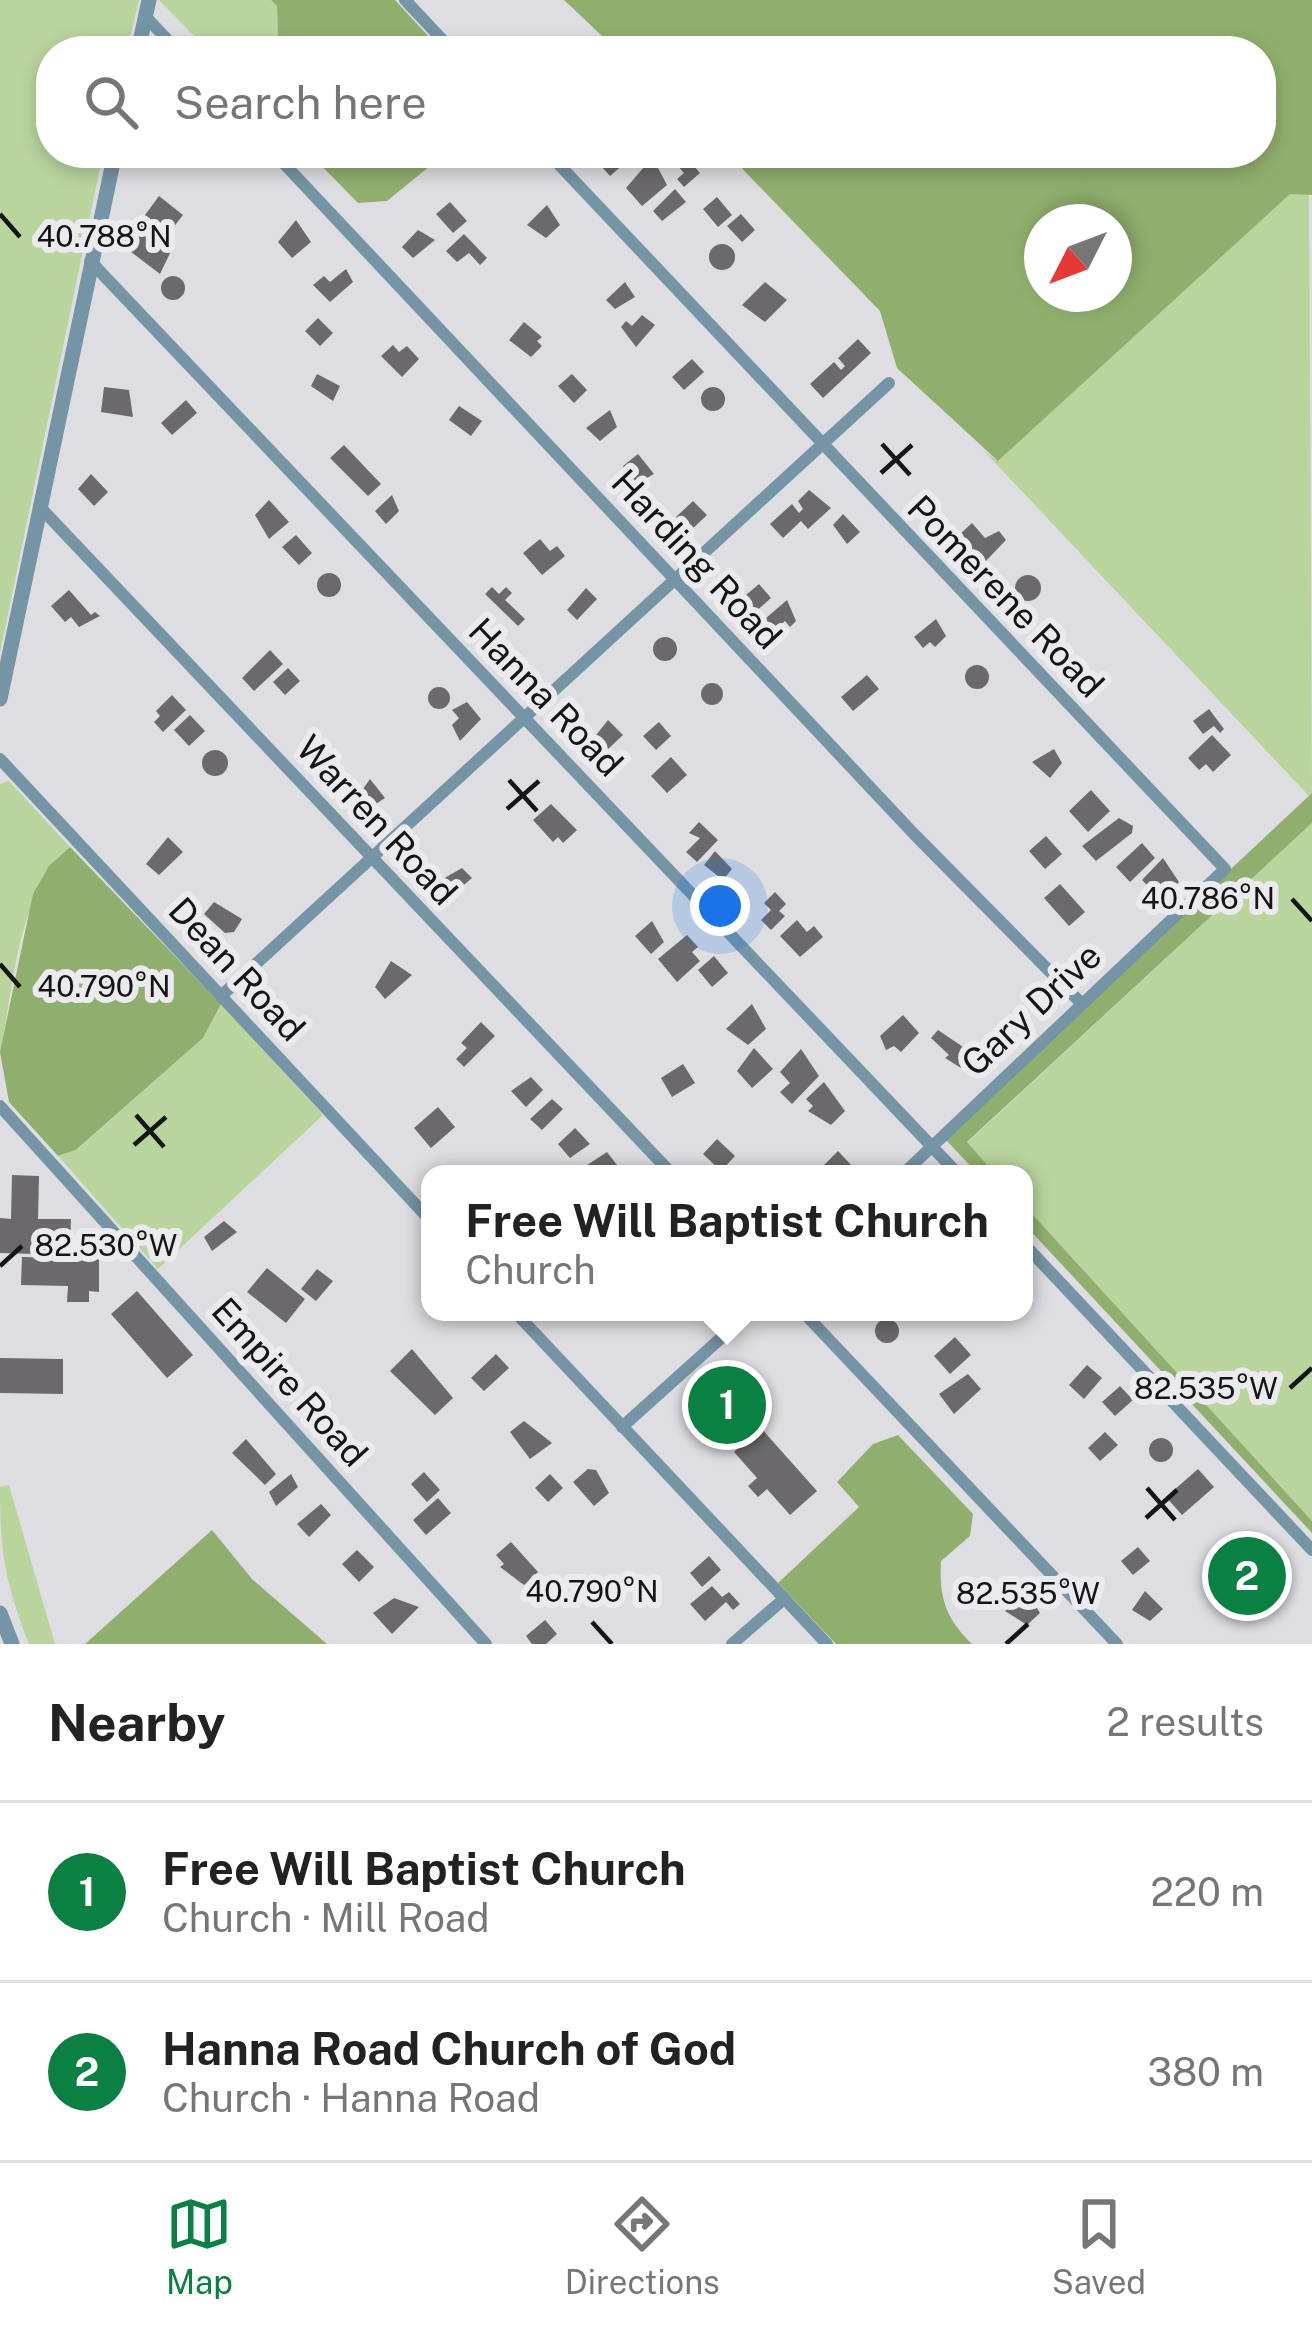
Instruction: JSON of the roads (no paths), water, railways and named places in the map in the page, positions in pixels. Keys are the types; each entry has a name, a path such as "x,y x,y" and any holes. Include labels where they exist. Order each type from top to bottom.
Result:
{"street":[{"path":"405,0 439,36"},
{"path":"147,9 167,36"},
{"path":"0,699 112,168"},
{"name":"Harding Road","path":"288,168 1081,1003"},
{"name":"Pomerene Road","path":"562,168 1225,869"},
{"name":"Hanna Road","path":"90,261 950,1165"},
{"path":"221,996 889,383"},
{"name":"Warren Road","path":"39,506 663,1165"},
{"name":"Dean Road","path":"0,759 421,1210"},
{"name":"Gary Drive","path":"913,1165 1225,869"},
{"name":"Empire Road","path":"0,1106 486,1644"},
{"path":"1033,1254 1312,1550"},
{"path":"523,1321 827,1644"},
{"path":"622,1427 740,1321"},
{"path":"812,1321 1117,1644"},
{"path":"732,1644 784,1599"},
{"path":"0,1613 12,1644"}],"place":[{"name":"Free Will Baptist Church","path":"727,1405"},
{"name":"Hanna Road Church of God","path":"1247,1576"}]}
